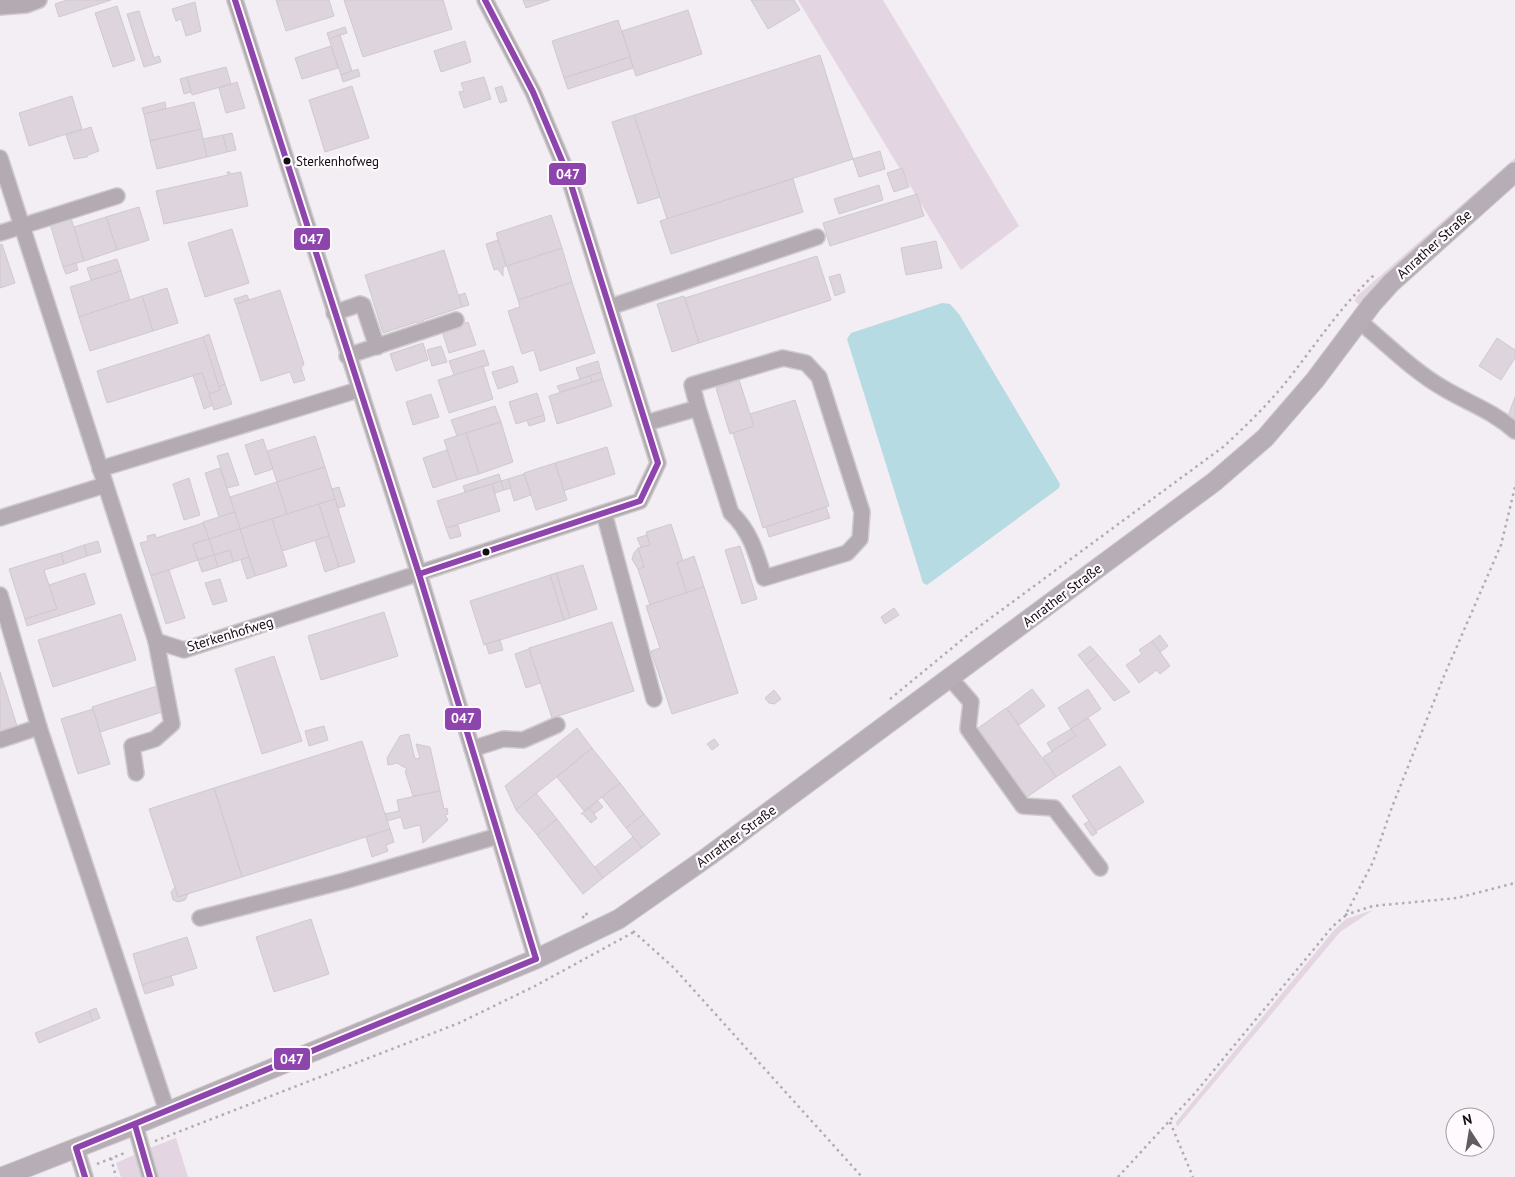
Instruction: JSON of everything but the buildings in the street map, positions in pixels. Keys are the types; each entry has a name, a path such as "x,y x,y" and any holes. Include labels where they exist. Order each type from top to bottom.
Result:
{"main road":[{"name":"Anrather Straße","path":"2,1177 135,1125 536,959 619,918 709,856 1214,482 1265,438 1315,380 1391,282 1515,172"}],"street":[{"path":"0,7 26,4 39,0"},
{"path":"235,0 347,356 419,574 536,959"},
{"name":"Sterkenhofweg","path":"156,641 184,650 640,501 658,463 646,423 568,175 533,92 485,0"},
{"path":"0,158 156,641 172,724 155,739 132,746 136,773"},
{"path":"0,233 117,196"},
{"path":"610,307 817,237"},
{"path":"334,313 360,304 363,305 377,347"},
{"path":"347,356 456,320"},
{"path":"1359,321 1400,358 1436,384 1500,418 1515,431"},
{"path":"783,358 806,362 819,376 862,512 860,539 847,553 764,578 756,552 741,522 731,513 698,408 692,386 783,358"},
{"path":"100,469 358,390"},
{"path":"646,423 698,408"},
{"path":"0,518 105,485"},
{"path":"604,513 654,699"},
{"path":"0,595 39,727 167,1111"},
{"path":"950,678 971,702 968,729 1023,806 1054,808 1100,868"},
{"path":"472,749 503,738 523,740 557,725"},
{"path":"0,740 39,727"},
{"path":"200,918 344,881 498,836"},
{"path":"135,1125 150,1177"},
{"path":"76,1148 85,1177"}],"path":[{"path":"887,702 970,634 1223,447 1271,399 1350,298 1380,269"},
{"path":"1118,1177 1170,1122 1334,926 1345,916 1374,862 1392,807 1444,676 1501,545 1515,487"},
{"path":"1345,916 1373,906 1457,898 1515,883"},
{"path":"582,916 597,909"},
{"path":"619,918 674,968 862,1177"},
{"path":"116,1177 111,1158 459,1023 535,986 634,932"},
{"path":"1170,1122 1193,1177"}],"shaded area":[{"path":"798,0 883,0 1019,226 961,270"},
{"path":"1515,158 1515,164 1361,307 1355,301 1356,297"},
{"path":"1373,910 1340,932 1177,1127 1176,1122 1335,929 1346,919"},
{"path":"176,1138 188,1177 157,1177 150,1148"},
{"path":"136,1154 143,1177 121,1177 116,1163"}],"water":[{"path":"942,303 950,304 959,314 1060,484 1059,488 927,585 923,583 847,339 851,333"}],"transit line":[{"name":"047","path":"235,0 419,574 536,959"},
{"name":"047","path":"419,574 640,501 658,463 568,175 533,92 485,0"},
{"name":"047","path":"85,1177 76,1148 536,959"},
{"name":"047","path":"135,1125 150,1177"}],"place":[{"name":"Sterkenhofweg","path":"287,161"}]}
